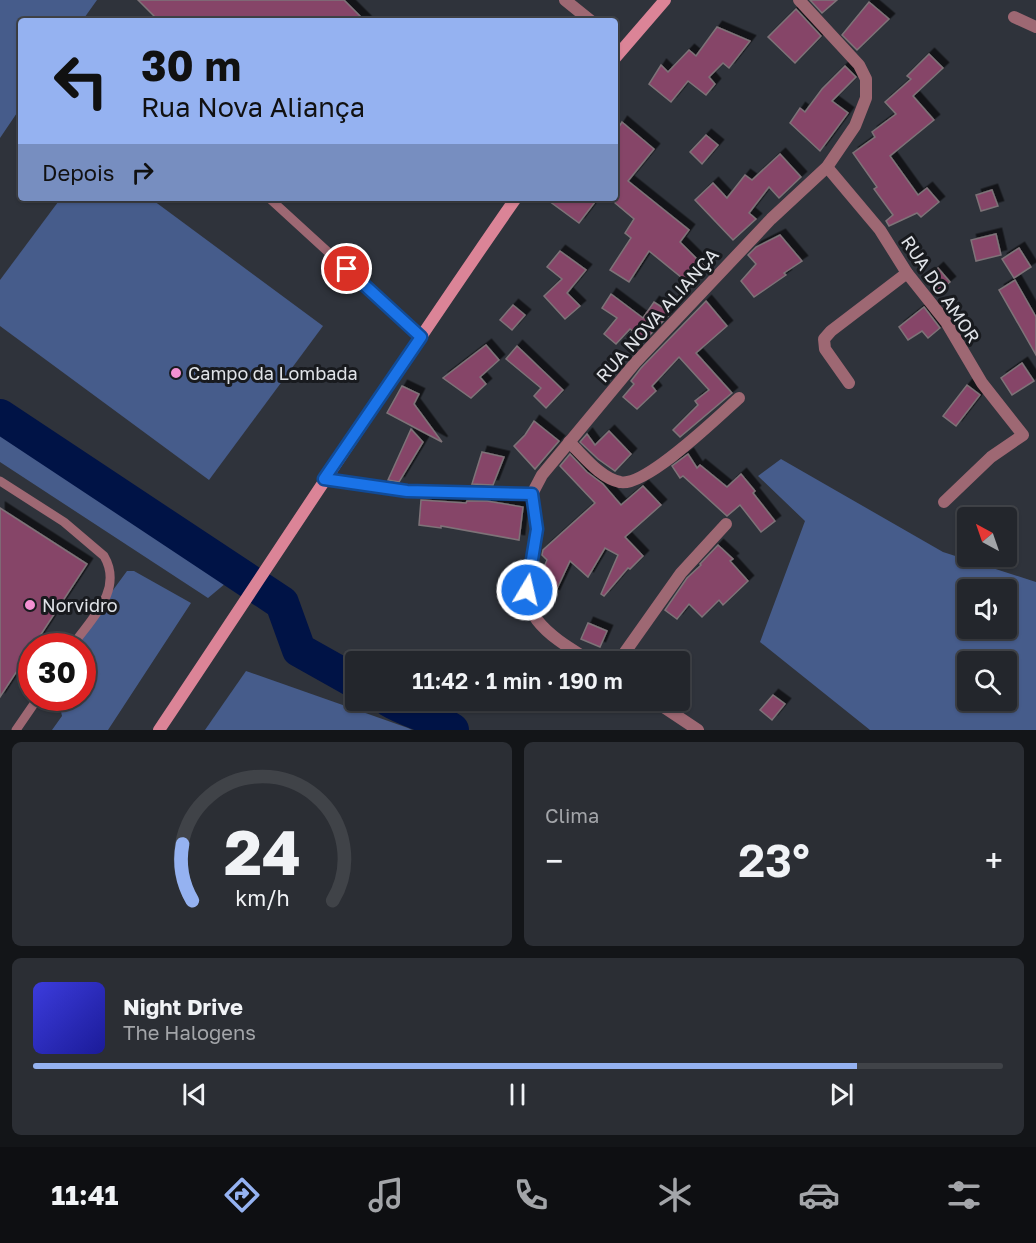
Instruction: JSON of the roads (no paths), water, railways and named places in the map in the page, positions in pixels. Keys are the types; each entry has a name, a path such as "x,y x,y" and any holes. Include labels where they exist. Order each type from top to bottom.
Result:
{"main road":[{"path":"619,44 665,0"},
{"path":"159,730 270,565 324,479 514,201"}],"street":[{"path":"565,0 587,18"},
{"name":"RUA NOVA ALIANÇA","path":"532,494 542,475 635,363 771,219 827,167 855,126 866,98 866,79 859,65 799,0"},
{"path":"1014,17 1035,26"},
{"name":"RUA DO AMOR","path":"827,167 880,230 908,273 946,322 982,383 1023,435 991,457 944,502"},
{"path":"849,383 825,349 824,339 831,331 908,273"},
{"path":"569,442 602,473 617,482 627,483 644,476 670,458 739,398"},
{"path":"324,479 407,491 532,494 537,529 527,590 531,608 536,619 556,638 576,651"},
{"path":"626,651 681,573 726,524"},
{"path":"670,711 698,730"}],"lane":[{"path":"272,201 421,337"},
{"path":"0,481 64,522 107,561 112,582 110,589 105,600 81,633"},
{"path":"16,730 29,711"}],"waterway":[{"path":"0,416 282,603 299,650 345,676"},
{"path":"412,711 452,730"}],"place":[{"name":"Campo da Lombada","path":"176,373"},
{"name":"Norvidro","path":"30,605"}]}
